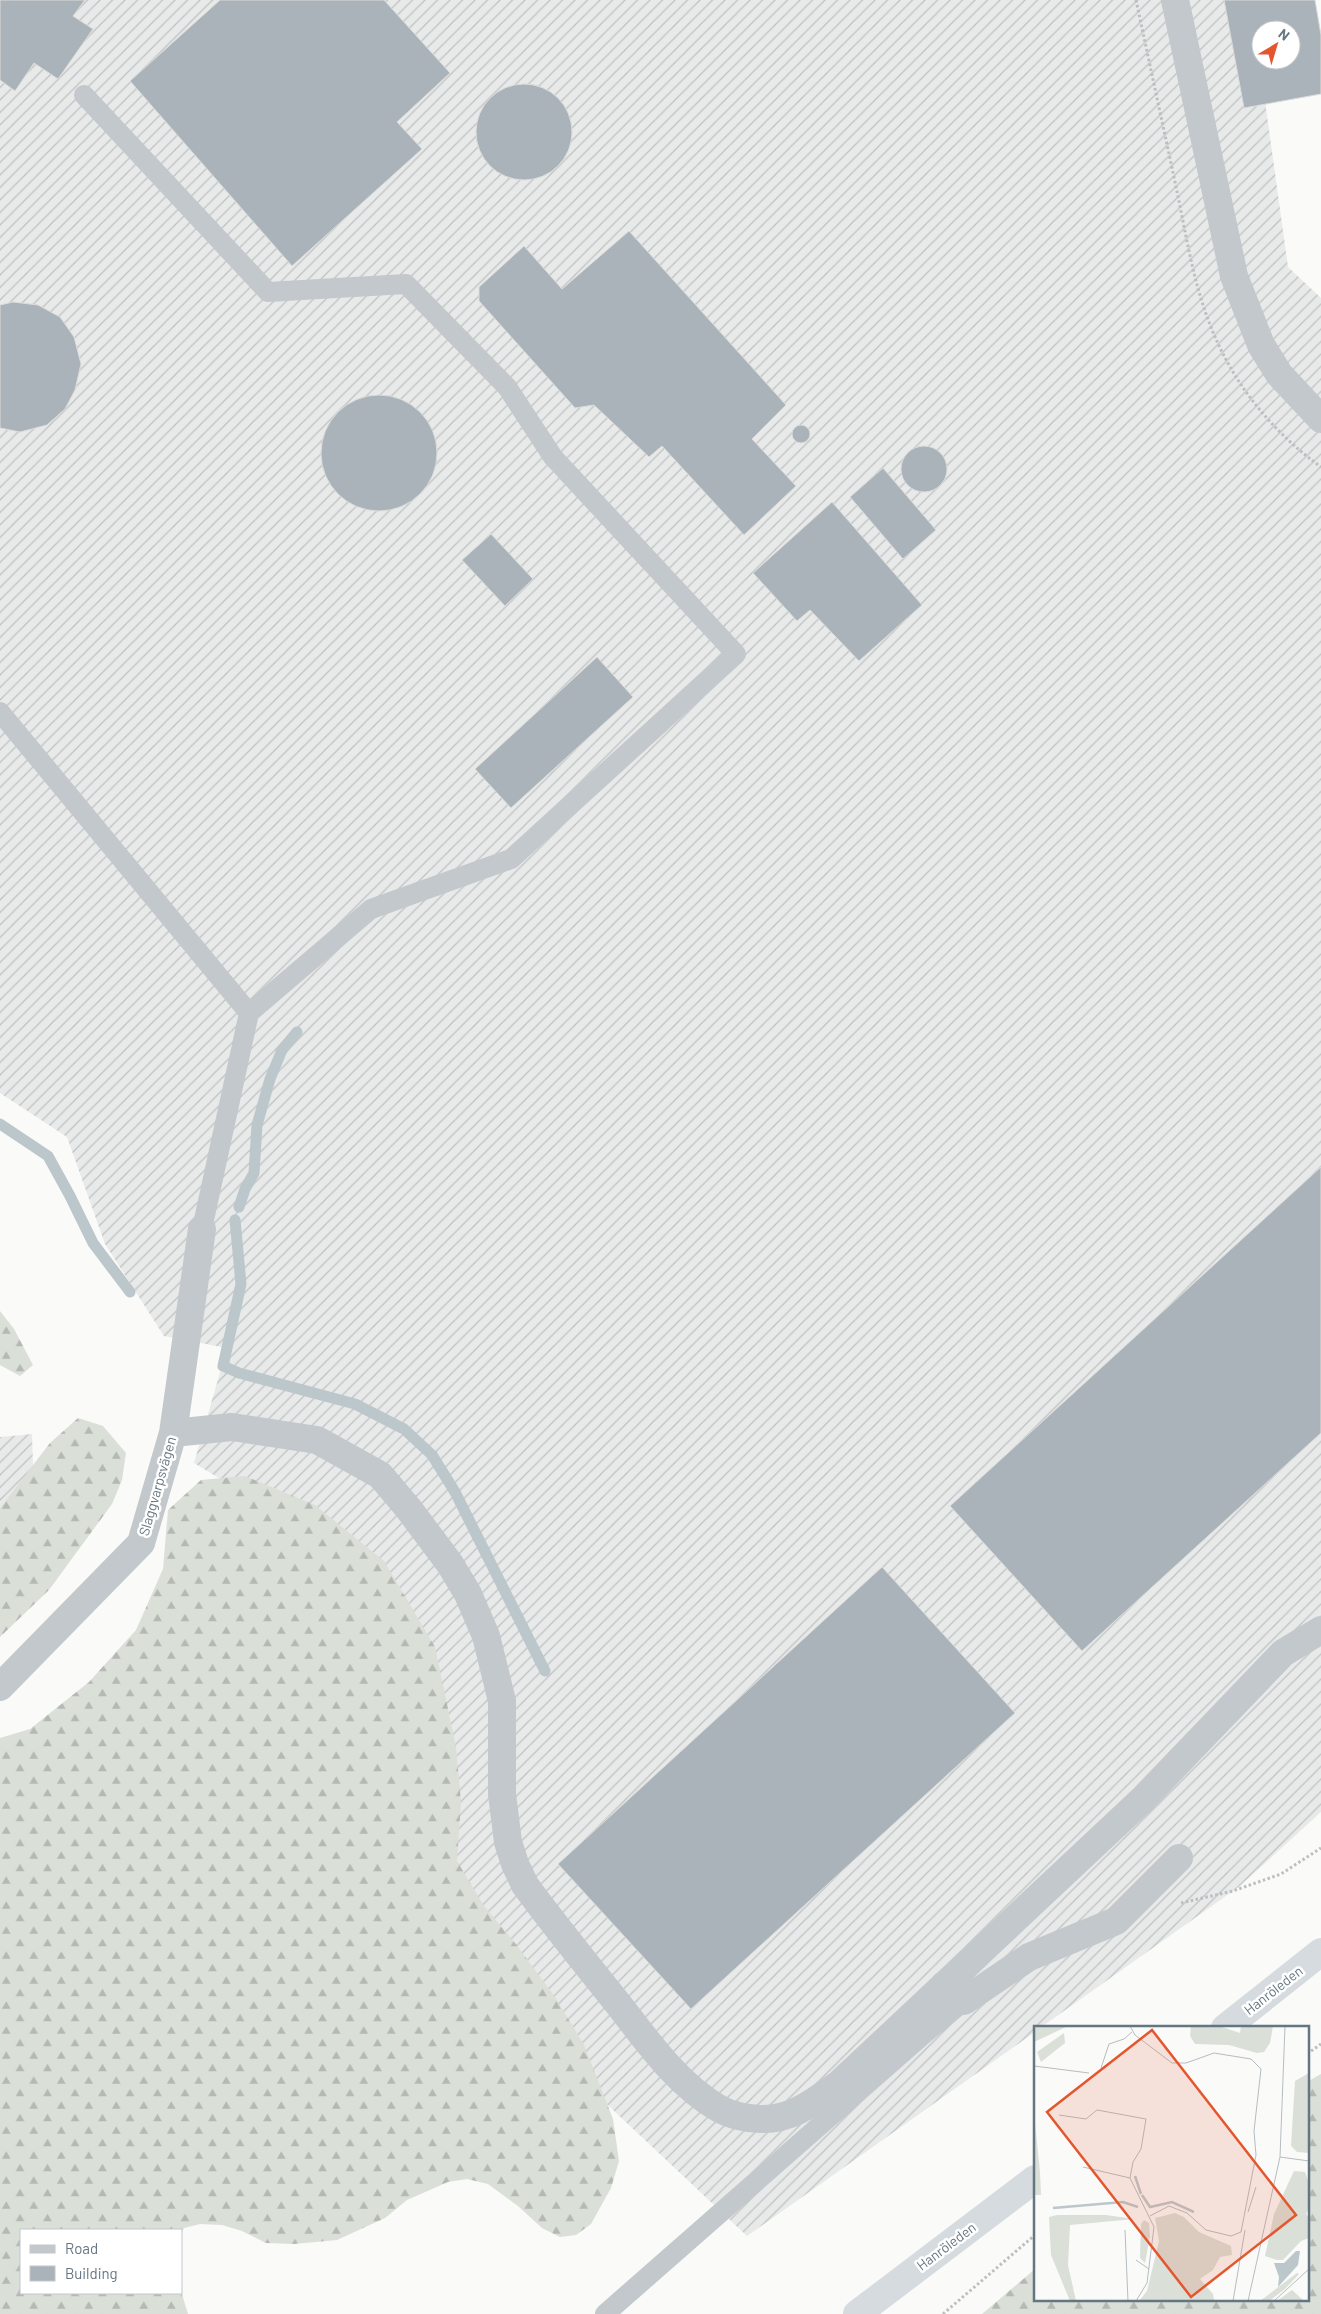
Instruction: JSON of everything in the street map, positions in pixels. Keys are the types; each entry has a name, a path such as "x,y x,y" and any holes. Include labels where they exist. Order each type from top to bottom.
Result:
{"highway":[{"name":"Hanröleden","path":"1228,2026 1321,1952"},
{"name":"Hanröleden","path":"856,2314 1034,2180"}],"street":[{"path":"1176,0 1234,276 1261,345 1279,374 1321,419"},
{"name":"Slaggvarpsvägen","path":"0,1687 141,1544 173,1433 202,1229"},
{"path":"173,1433 232,1427 317,1440 380,1475 408,1508 450,1564 468,1594 486,1636 502,1701 502,1794 508,1842 515,1864 525,1885 650,2044 684,2082 718,2109 743,2117 762,2119 788,2116 812,2103 839,2084 954,1993 1283,1653 1321,1630"},
{"path":"954,1993 1029,1957 1116,1921 1179,1858"}],"lane":[{"path":"84,95 268,292 406,284 507,387 553,458 736,654 511,859 371,909 249,1013 202,1229"},
{"path":"0,712 249,1013"},
{"path":"605,2314 924,2034 954,1993"}],"path":[{"path":"1126,1911 1163,1908 1233,1891 1281,1874 1321,1848"},
{"path":"1308,2053 1321,2044"},
{"path":"943,2314 1034,2236"}],"shaded area":[{"path":"0,0 1251,0 1254,20 1251,20 1251,70 1261,70 1288,267 1321,298 1321,1812 1240,1886 1043,2026 1034,2026 1034,2033 747,2236 596,2094 460,1887 437,1681 359,1563 194,1463 227,1348 164,1336 105,1244 67,1137 0,1093"},
{"path":"32,1434 33,1466 0,1508 0,1437"}],"green space":[{"path":"0,1311 14,1329 33,1365 20,1376 0,1365"},
{"path":"78,1418 103,1426 126,1453 122,1480 112,1504 49,1590 0,1637 0,1508 50,1443"},
{"path":"245,1476 315,1505 384,1561 435,1647 456,1747 461,1802 457,1861 484,1906 515,1943 555,1997 584,2045 613,2119 619,2161 611,2188 591,2224 576,2235 560,2237 542,2228 518,2206 488,2184 467,2179 448,2182 407,2200 385,2218 337,2240 294,2244 266,2243 242,2231 222,2225 200,2224 184,2228 182,2232 182,2229 20,2229 20,2294 182,2294 188,2314 0,2314 0,1738 30,1729 89,1682 136,1630 163,1569 168,1510 201,1480"},
{"path":"1321,2074 1321,2314 982,2314 1034,2270 1034,2302 1308,2302 1308,2081"}],"building":[{"path":"0,0 85,0 73,16 93,29 58,79 34,63 15,91 0,80"},
{"path":"220,0 384,0 450,73 397,122 422,149 292,266 130,81"},
{"path":"1224,0 1315,0 1321,35 1321,94 1244,108"},
{"path":"524,84 542,88 558,98 568,114 572,132 568,150 558,166 542,176 524,180 506,176 490,166 480,150 476,132 480,114 490,98 506,88"},
{"path":"629,231 786,405 752,439 796,486 744,535 662,446 649,457 594,405 575,408 479,301 479,287 524,246 562,289"},
{"path":"13,302 38,305 60,317 74,337 81,364 75,390 65,409 47,425 20,432 0,428 0,305"},
{"path":"379,395 401,399 411,404 420,412 428,421 433,431 437,453 433,475 428,485 420,494 411,502 401,507 379,511 357,507 347,502 338,494 330,485 325,475 321,453 325,431 330,421 338,412 347,404 357,399"},
{"path":"797,425 805,425 810,430 808,441 797,443 792,438 792,430"},
{"path":"920,446 928,446 937,450 943,456 947,469 943,482 937,488 928,492 920,492 911,488 905,482 901,473 901,465 905,456 911,450"},
{"path":"883,468 936,530 903,559 850,497"},
{"path":"832,502 922,605 859,661 810,610 797,621 753,573"},
{"path":"491,534 533,579 505,606 462,560"},
{"path":"597,657 633,697 511,808 475,769"},
{"path":"1321,1167 1321,1433 1082,1651 950,1506"},
{"path":"882,1567 1015,1713 691,2009 558,1864"}],"waterway":[{"path":"239,1207 245,1189 254,1173 257,1125 270,1079 282,1050 297,1032"},
{"path":"0,1124 48,1156 93,1243 130,1292"},
{"path":"235,1220 241,1284 223,1366 239,1373 355,1404 404,1429 432,1455 455,1492 545,1671"}]}
